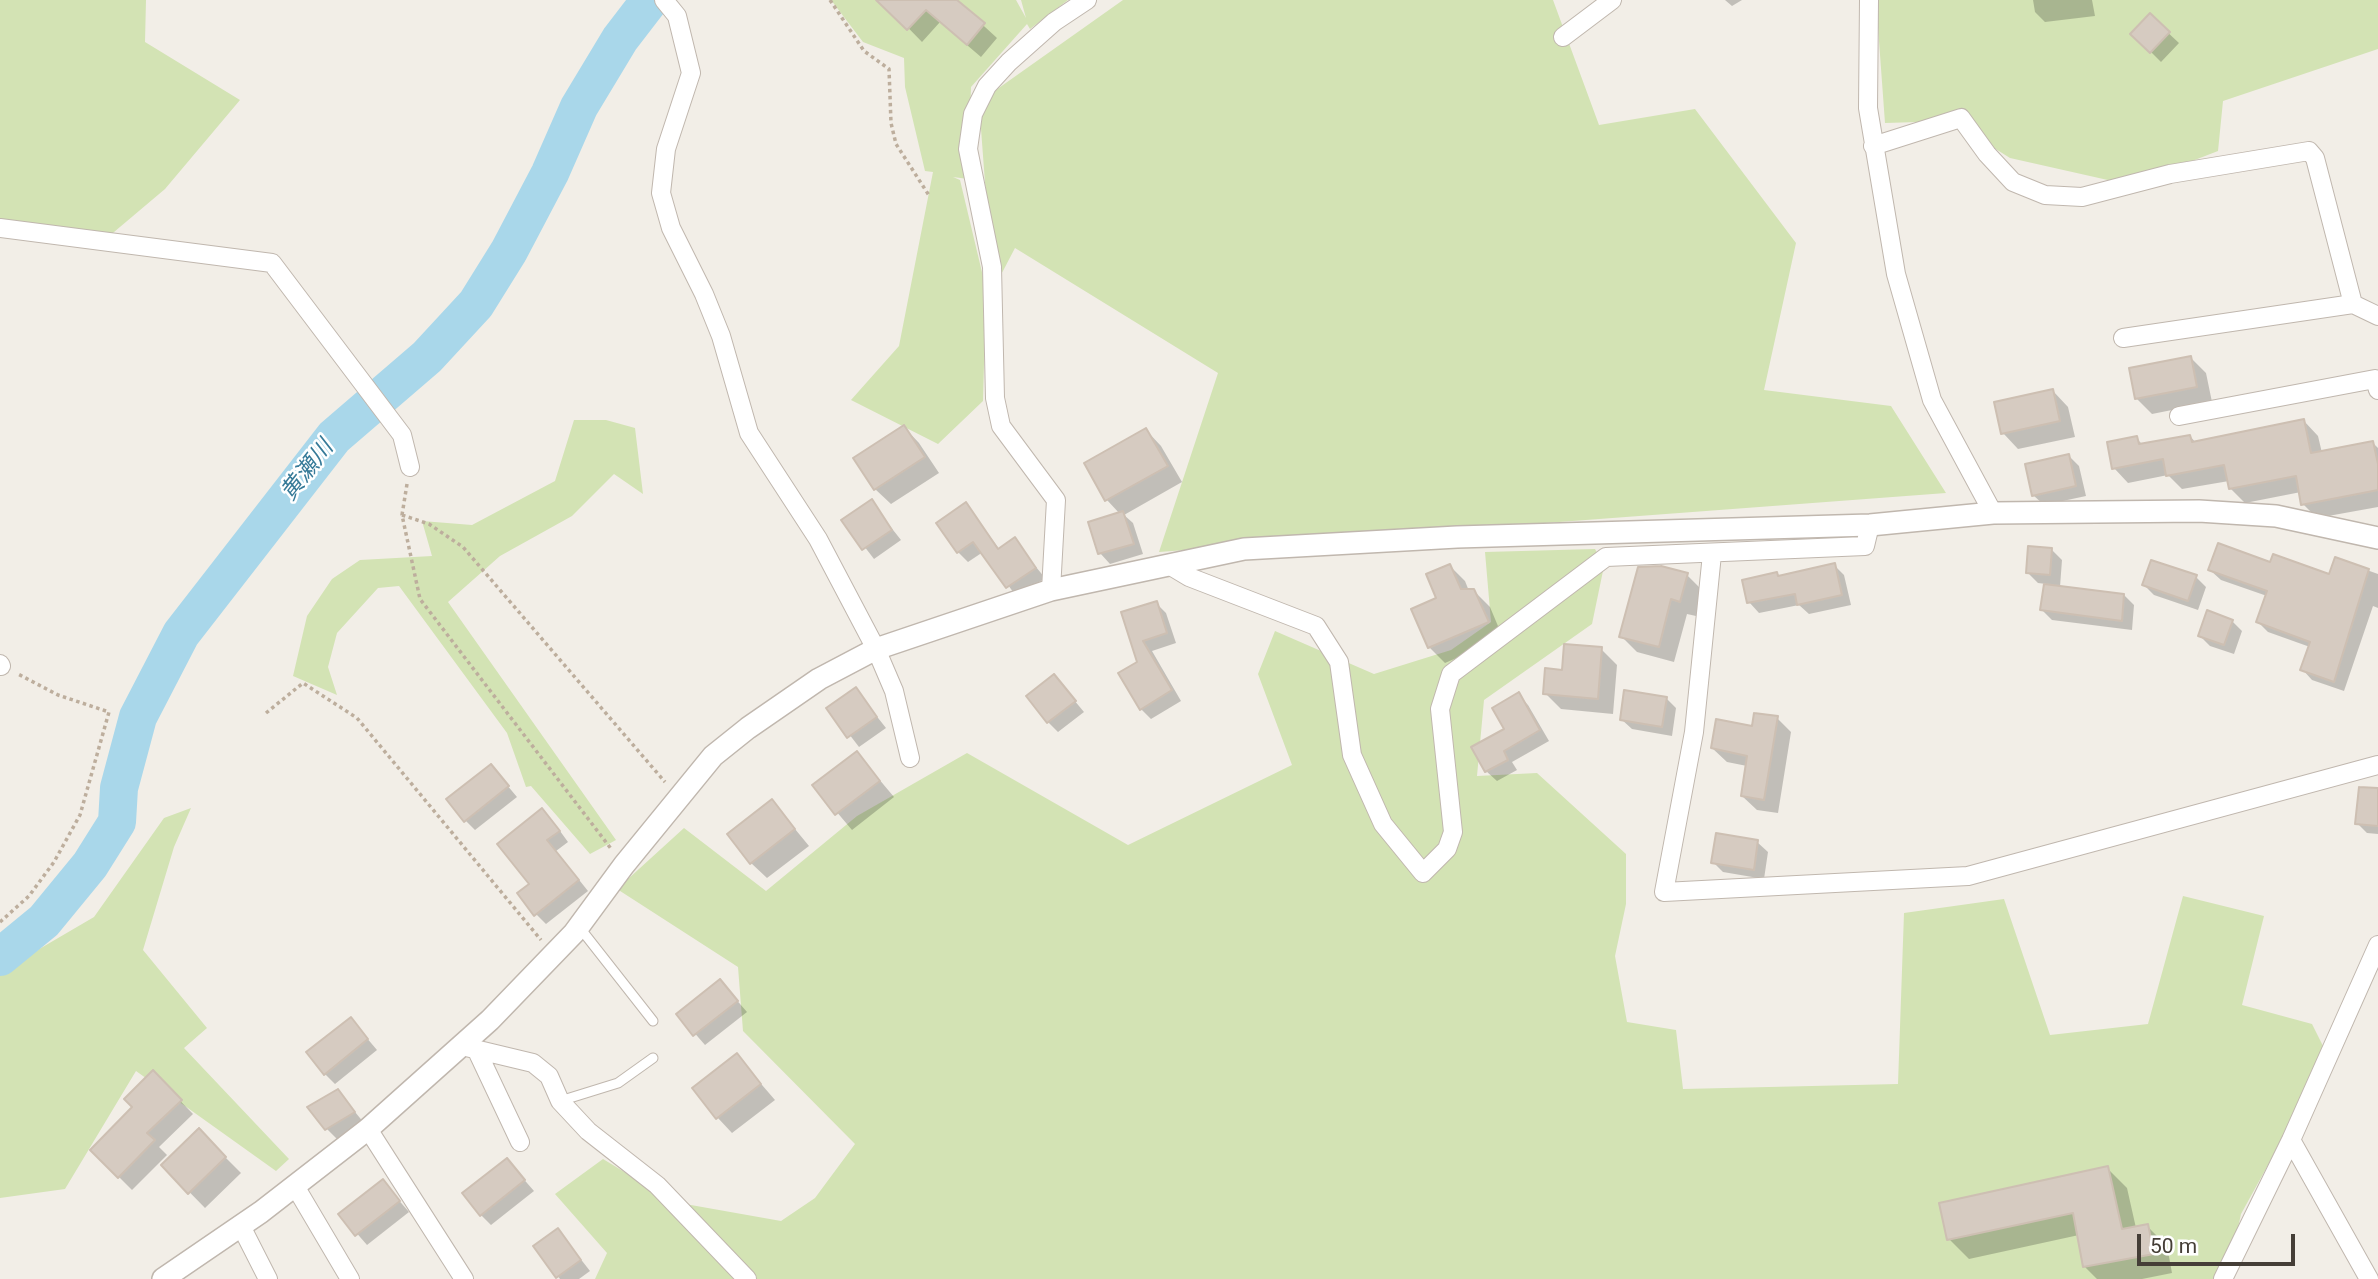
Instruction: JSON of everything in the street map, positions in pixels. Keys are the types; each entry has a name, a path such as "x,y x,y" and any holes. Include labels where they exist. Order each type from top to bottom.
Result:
{"street":[{"path":"664,0 677,16 691,72 666,149 661,193 671,228 704,294 721,336 749,433 818,540 876,649 894,691 910,758"},
{"path":"1051,590 1056,500 1001,426 995,398 992,267 968,149 972,114 987,86 1054,22 1087,0"},
{"path":"1563,37 1612,0"},
{"path":"1869,0 1868,108 1896,274 1932,400 1993,513"},
{"path":"1873,146 1961,118 1987,154 2013,182 2045,195 2082,197 2170,174 2309,151 2315,158 2353,303"},
{"path":"0,228 272,263 402,435 410,467"},
{"path":"2123,338 2353,303 2378,316"},
{"path":"2179,416 2377,380"},
{"path":"163,1279 295,1186 469,1049 579,927 624,865 713,756 748,728 819,679 876,649 1051,590 1244,549 1430,538 1870,525 1993,513 2199,511 2276,516 2378,538"},
{"path":"1169,565 1189,577 1316,626 1339,662 1352,755 1383,824 1423,873 1447,849 1453,831 1440,709 1451,674 1606,557 1865,546 1870,525"},
{"path":"1712,554 1694,732 1664,892 1968,876 2378,765"},
{"path":"2224,1279 2291,1140 2378,945"},
{"path":"469,1049 533,1063 549,1076 559,1101 588,1130 657,1185 747,1279"},
{"path":"469,1049 520,1142"},
{"path":"368,1129 464,1279"},
{"path":"2291,1140 2369,1279"},
{"path":"295,1186 350,1279"},
{"path":"241,1226 268,1279"}],"lane":[{"path":"579,927 653,1021"},
{"path":"559,1101 618,1083 653,1058"}],"path":[{"path":"830,0 864,51 889,69 891,123 897,144 930,197"},
{"path":"410,467 402,514 420,598 624,865"},
{"path":"402,514 429,524 463,547 679,798"},
{"path":"0,922 29,896 80,815 109,712 58,695 1,665"},
{"path":"266,713 303,683 357,718 554,955"}],"green space":[{"path":"0,0 146,0 145,42 240,100 165,189 101,243 0,221"},
{"path":"831,0 1016,0 1026,18 1021,0 1068,0 1030,29 1027,24 971,87 968,179 953,177 960,180 986,289 983,401 938,444 851,400 899,346 933,172 925,171 905,87 904,58 863,42"},
{"path":"1123,0 1553,0 1599,125 1695,109 1796,243 1764,390 1891,406 1946,493 1159,552 1218,373 1015,248 993,290 979,102"},
{"path":"1876,0 2378,0 2378,49 2223,101 2218,151 2130,185 2010,158 1951,121 1885,123"},
{"path":"574,420 606,420 635,428 643,494 614,474 572,516 500,556 448,602 616,840 590,854 531,786 526,787 507,733 399,586 378,588 337,633 328,667 337,695 293,676 307,616 332,579 360,560 432,556 422,521 472,525 555,481"},
{"path":"1595,549 1604,566 1592,624 1484,700 1477,776 1537,773 1626,854 1626,904 1615,956 1627,1022 1676,1030 1683,1089 1898,1084 1904,913 2004,899 2050,1035 2148,1024 2183,896 2264,916 2242,1005 2312,1024 2328,1056 2241,1214 2227,1279 595,1279 607,1253 555,1194 603,1159 674,1202 781,1221 815,1198 855,1144 743,1031 738,967 617,889 684,828 766,891 857,816 967,753 1128,845 1292,765 1258,674 1275,631 1374,674 1451,650 1491,622 1485,552"},
{"path":"191,808 174,847 143,950 207,1028 184,1048 289,1159 276,1171 136,1071 65,1189 0,1198 0,972 94,917 164,818"}],"building":[{"path":"876,0 957,0 985,23 967,45 926,10 907,30"},
{"path":"2150,13 2170,32 2150,53 2130,34"},
{"path":"2191,356 2197,387 2135,399 2129,368"},
{"path":"2053,389 2060,421 2001,434 1994,402"},
{"path":"2304,419 2311,453 2373,441 2378,464 2378,490 2301,505 2296,476 2229,489 2224,465 2166,476 2163,459 2112,469 2107,442 2137,436 2139,444 2190,435 2192,442"},
{"path":"904,425 925,457 874,490 853,458"},
{"path":"1146,428 1168,466 1105,501 1084,463"},
{"path":"2069,454 2076,486 2032,496 2025,464"},
{"path":"872,499 892,530 862,550 841,520"},
{"path":"966,502 998,549 1015,537 1036,568 1006,588 973,542 957,553 936,523"},
{"path":"1123,511 1134,544 1098,554 1088,522"},
{"path":"2218,543 2270,562 2273,554 2329,574 2335,557 2369,569 2334,682 2300,670 2310,642 2256,622 2267,591 2208,570"},
{"path":"2028,546 2052,548 2050,575 2026,573"},
{"path":"2151,560 2197,575 2188,601 2142,585"},
{"path":"1835,563 1842,595 1797,605 1795,594 1747,603 1742,580 1777,572 1778,576"},
{"path":"1450,564 1461,589 1474,589 1489,622 1428,648 1411,609 1436,598 1426,574"},
{"path":"1661,566 1688,573 1680,602 1671,599 1659,647 1619,637 1638,567"},
{"path":"2044,584 2124,594 2122,621 2040,610"},
{"path":"1157,601 1167,633 1143,641 1172,690 1140,710 1118,673 1137,662 1121,612"},
{"path":"2207,610 2233,620 2224,645 2198,636"},
{"path":"1564,644 1602,647 1598,699 1543,694 1545,668 1562,670"},
{"path":"1054,674 1076,701 1047,723 1026,696"},
{"path":"856,687 877,717 847,738 826,708"},
{"path":"1624,690 1667,697 1662,727 1620,720"},
{"path":"1519,692 1540,730 1504,751 1508,760 1485,772 1471,747 1504,729 1492,708"},
{"path":"1754,713 1778,716 1764,800 1741,796 1747,756 1711,748 1716,719 1752,726"},
{"path":"857,751 880,781 835,815 812,785"},
{"path":"491,764 509,786 464,822 446,799"},
{"path":"2359,787 2378,788 2378,826 2355,824"},
{"path":"772,799 795,829 750,864 727,834"},
{"path":"542,808 560,831 547,840 579,880 534,916 517,893 529,884 497,844"},
{"path":"1716,833 1758,840 1754,870 1711,863"},
{"path":"720,979 738,1001 693,1036 676,1014"},
{"path":"351,1017 368,1039 324,1075 306,1052"},
{"path":"737,1053 761,1084 716,1119 692,1088"},
{"path":"153,1070 182,1100 147,1133 155,1140 118,1178 90,1150 132,1107 124,1099"},
{"path":"338,1089 355,1112 325,1130 307,1107"},
{"path":"199,1128 226,1157 188,1194 161,1165"},
{"path":"507,1158 525,1180 480,1216 462,1193"},
{"path":"2108,1166 2122,1229 2148,1224 2154,1254 2083,1267 2073,1213 1947,1240 1939,1203"},
{"path":"383,1179 400,1201 355,1236 338,1214"},
{"path":"558,1228 581,1260 556,1278 533,1246"}],"waterway":[{"name":"黄瀬川","path":"0,957 44,921 90,865 117,822 119,788 138,717 181,634 334,437 427,357 476,304 509,251 550,173 579,107 620,39 650,0"}]}
